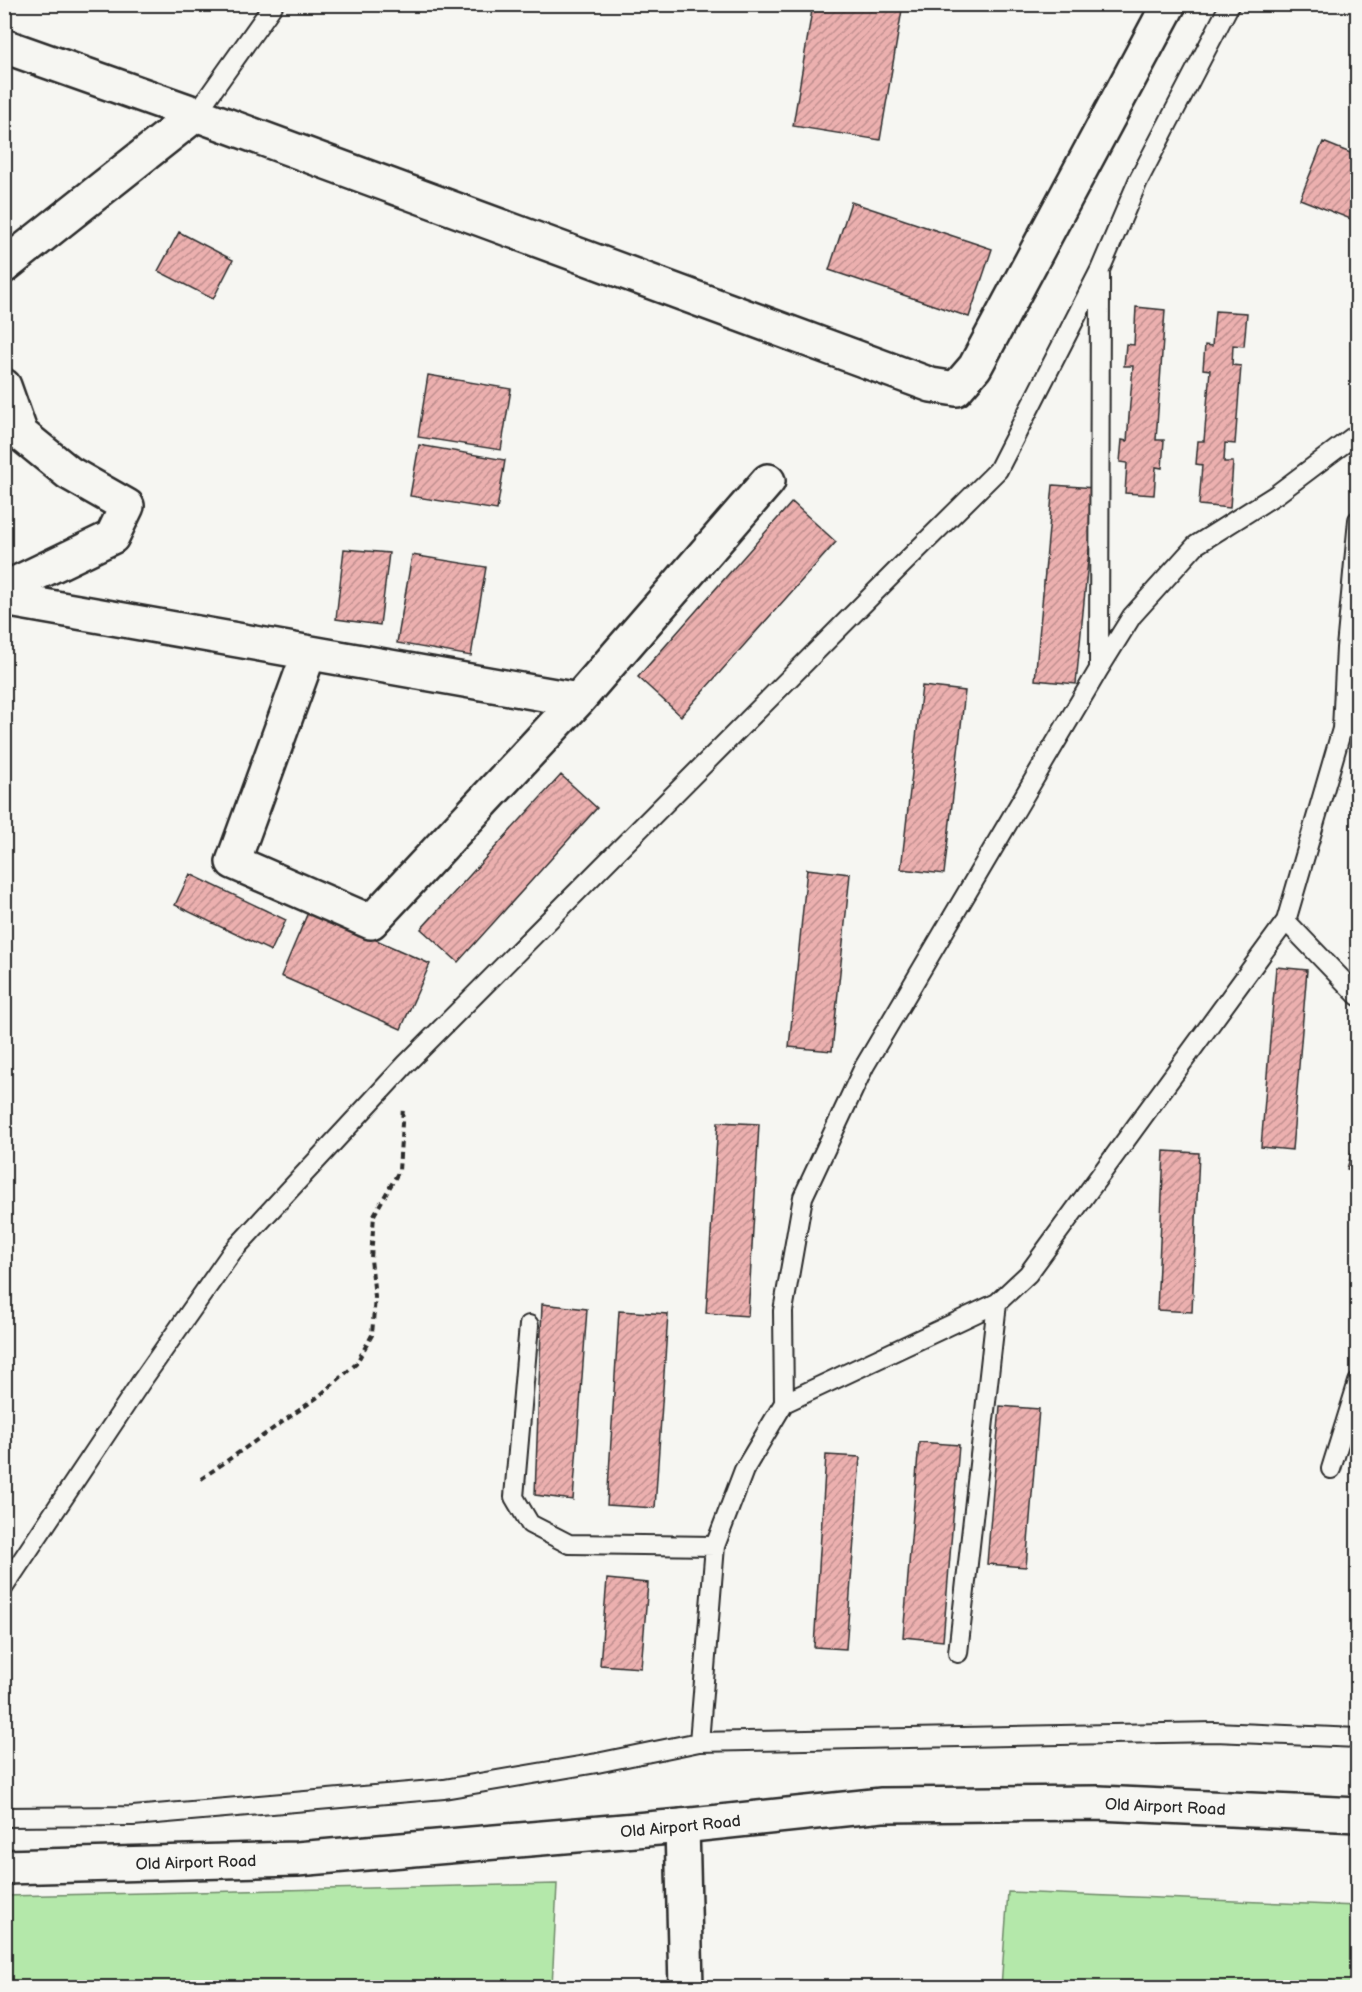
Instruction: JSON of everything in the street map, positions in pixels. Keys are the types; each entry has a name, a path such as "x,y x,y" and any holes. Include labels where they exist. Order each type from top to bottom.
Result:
{"street":[{"path":"4,46 196,114 931,386 956,389 975,367 1168,4"},
{"path":"4,266 196,114"},
{"path":"4,386 21,434 69,474 127,507 112,537 4,589"},
{"path":"309,653 233,862 371,922 578,700 768,481"},
{"path":"4,599 578,700"},
{"name":"Old Airport Road","path":"4,1867 297,1859 682,1826 882,1805 1099,1803 1358,1815"},
{"path":"682,1826 686,1988"}],"lane":[{"path":"196,114 274,4"},
{"path":"4,1587 141,1382 232,1252 406,1064 998,470 1100,270 1138,181 1230,4"},
{"path":"1099,669 1100,270"},
{"path":"699,1742 716,1546 744,1470 784,1403 783,1311 802,1197 864,1067 1132,616 1196,545 1277,494 1358,433"},
{"path":"784,1403 997,1303 1028,1274 1286,921 1342,729 1346,648 1358,520"},
{"path":"1286,921 1358,996"},
{"path":"958,1653 997,1303"},
{"path":"529,1325 514,1497 530,1524 569,1544 716,1546"},
{"path":"1331,1469 1358,1382"},
{"path":"4,1817 133,1816 444,1789 597,1763 699,1742 1215,1732 1358,1738"}],"path":[{"path":"201,1479 318,1397 356,1364 372,1335 375,1297 371,1259 374,1215 399,1171 406,1064"}],"green space":[{"path":"557,1884 552,1987 5,1987 5,1896"},
{"path":"1008,1892 1357,1906 1357,1987 1001,1987"}],"building":[{"path":"813,4 903,4 880,140 793,126"},
{"path":"1323,142 1358,156 1358,222 1300,199"},
{"path":"851,202 992,249 969,317 829,270"},
{"path":"179,232 233,260 213,299 158,271"},
{"path":"1136,307 1165,310 1156,440 1164,440 1162,468 1156,467 1154,495 1125,493 1127,463 1120,462 1122,440 1127,441 1133,366 1124,366 1126,344 1134,345"},
{"path":"1215,311 1247,313 1244,346 1233,345 1232,365 1241,366 1235,444 1225,443 1224,462 1233,462 1230,508 1199,505 1202,465 1196,464 1198,441 1204,441 1210,370 1203,369 1205,345 1212,346"},
{"path":"428,375 511,389 501,450 418,437"},
{"path":"419,445 505,460 497,510 410,496"},
{"path":"1053,485 1095,488 1076,684 1035,680"},
{"path":"792,502 836,542 681,716 638,677"},
{"path":"344,549 389,553 380,625 336,619"},
{"path":"412,555 486,567 471,656 397,643"},
{"path":"922,686 965,691 944,874 901,869"},
{"path":"561,775 597,808 458,962 421,929"},
{"path":"807,869 850,874 832,1051 789,1047"},
{"path":"190,874 286,920 271,951 175,905"},
{"path":"309,910 430,964 401,1029 281,976"},
{"path":"1276,967 1307,970 1292,1150 1261,1147"},
{"path":"718,1122 759,1124 748,1316 706,1313"},
{"path":"1358,1128 1358,1172 1347,1169"},
{"path":"1164,1151 1199,1153 1192,1312 1157,1310"},
{"path":"542,1304 587,1309 573,1500 535,1495"},
{"path":"619,1311 668,1314 655,1508 607,1505"},
{"path":"1000,1406 1039,1409 1026,1567 987,1564"},
{"path":"919,1442 959,1445 943,1641 903,1637"},
{"path":"826,1455 860,1457 846,1649 814,1647"},
{"path":"607,1579 648,1583 641,1668 600,1665"}]}
